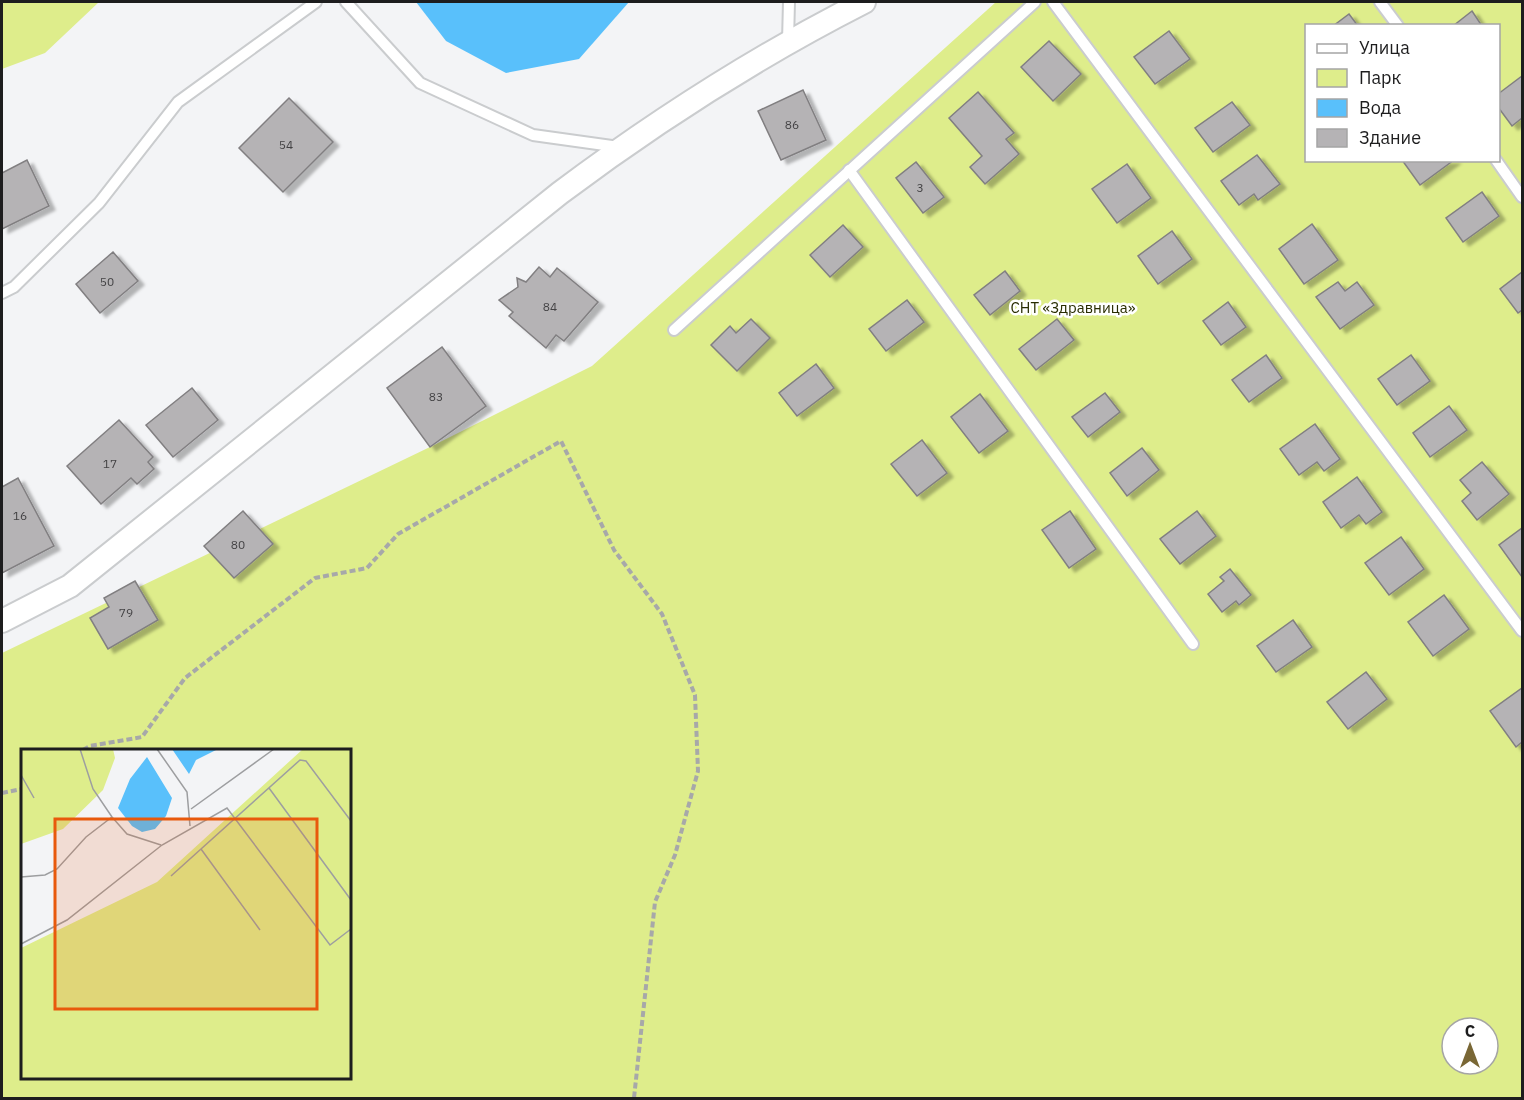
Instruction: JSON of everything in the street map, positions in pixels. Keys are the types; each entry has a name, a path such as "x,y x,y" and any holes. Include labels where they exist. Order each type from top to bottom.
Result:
{"street":[{"path":"2,621 70,586 560,193 621,147 788,41 864,2"}],"lane":[{"path":"2,293 14,287 99,203 178,102 316,2"},
{"path":"346,2 420,83 534,135 621,147"},
{"path":"788,41 789,2"},
{"path":"674,330 1035,2"},
{"path":"1053,2 1522,631"},
{"path":"1380,2 1396,24"},
{"path":"1497,162 1522,197"},
{"path":"849,170 1192,644"}],"path":[{"path":"85,749 142,736 185,678 315,578 367,568 398,534 561,441 614,550 662,614 695,695 698,771 675,855 655,902 634,1098"},
{"path":"2,793 21,789"}],"green space":[{"path":"2,2 99,2 45,53 2,69"},
{"name":"СНТ «Здравница»","path":"996,2 1522,2 1522,1098 2,1098 2,653 430,447 592,366"}],"water":[{"path":"416,2 629,2 579,59 506,73 446,41"}],"building":[{"path":"1472,11 1481,24 1456,24"},
{"path":"1349,14 1356,24 1336,24"},
{"path":"1169,31 1190,59 1155,84 1134,57"},
{"path":"1049,41 1081,74 1053,101 1021,67"},
{"path":"1522,76 1522,118 1512,126 1500,110 1500,92"},
{"path":"803,90 826,140 781,160 758,111"},
{"path":"978,92 1014,133 1006,139 1019,154 985,184 970,167 982,156 949,118"},
{"path":"289,98 333,142 283,192 239,148"},
{"path":"1232,102 1250,125 1213,152 1195,128"},
{"path":"1257,155 1280,184 1258,200 1254,194 1239,205 1221,181"},
{"path":"27,160 49,206 2,229 2,173"},
{"path":"916,162 944,197 923,213 896,178"},
{"path":"1403,162 1451,162 1420,185"},
{"path":"1127,164 1151,198 1117,223 1092,189"},
{"path":"1482,192 1499,216 1463,242 1446,218"},
{"path":"1312,224 1338,260 1304,284 1279,249"},
{"path":"843,225 863,247 830,277 810,255"},
{"path":"1172,231 1192,259 1158,284 1138,256"},
{"path":"113,252 138,281 100,313 76,284"},
{"path":"539,267 550,277 557,268 598,302 564,341 556,335 546,348 509,316 513,312 499,300 518,287 517,278 526,282"},
{"path":"1005,271 1020,291 990,315 974,295"},
{"path":"1522,272 1522,310 1518,313 1500,289"},
{"path":"1338,282 1345,291 1357,282 1374,305 1340,329 1316,297"},
{"path":"907,300 924,322 886,351 869,329"},
{"path":"1228,302 1246,327 1221,345 1203,321"},
{"path":"751,319 770,338 737,371 711,345 730,326 736,333"},
{"path":"1057,319 1074,340 1036,370 1019,349"},
{"path":"442,347 486,406 430,447 387,388"},
{"path":"1266,355 1282,378 1249,402 1232,380"},
{"path":"1411,355 1430,381 1397,405 1378,379"},
{"path":"816,364 834,388 797,416 779,393"},
{"path":"192,388 218,420 173,457 146,425"},
{"path":"1105,393 1120,412 1088,437 1072,417"},
{"path":"980,394 1008,431 979,453 951,417"},
{"path":"1449,406 1467,430 1430,457 1413,433"},
{"path":"119,420 153,457 148,462 154,469 137,484 131,478 101,504 67,466"},
{"path":"1315,424 1340,459 1324,471 1317,462 1299,475 1280,449"},
{"path":"922,440 947,473 917,496 891,464"},
{"path":"1142,448 1159,470 1127,496 1110,473"},
{"path":"1482,462 1509,494 1477,520 1462,501 1471,493 1460,480"},
{"path":"1357,477 1382,512 1366,524 1359,515 1341,528 1323,502"},
{"path":"18,478 54,546 2,573 2,487"},
{"path":"243,511 273,544 234,578 204,546"},
{"path":"1070,511 1096,549 1069,568 1042,530"},
{"path":"1197,511 1216,536 1180,564 1160,539"},
{"path":"1522,528 1522,577 1499,545"},
{"path":"1401,537 1424,569 1389,595 1365,563"},
{"path":"1230,569 1251,595 1239,605 1236,601 1222,612 1208,594 1224,581 1220,577"},
{"path":"135,581 158,620 108,649 90,618 109,607 104,598"},
{"path":"1444,595 1469,629 1433,656 1408,622"},
{"path":"1293,620 1312,647 1276,672 1257,646"},
{"path":"1366,672 1387,699 1348,729 1327,702"},
{"path":"1522,688 1522,742 1516,747 1490,711"}]}
